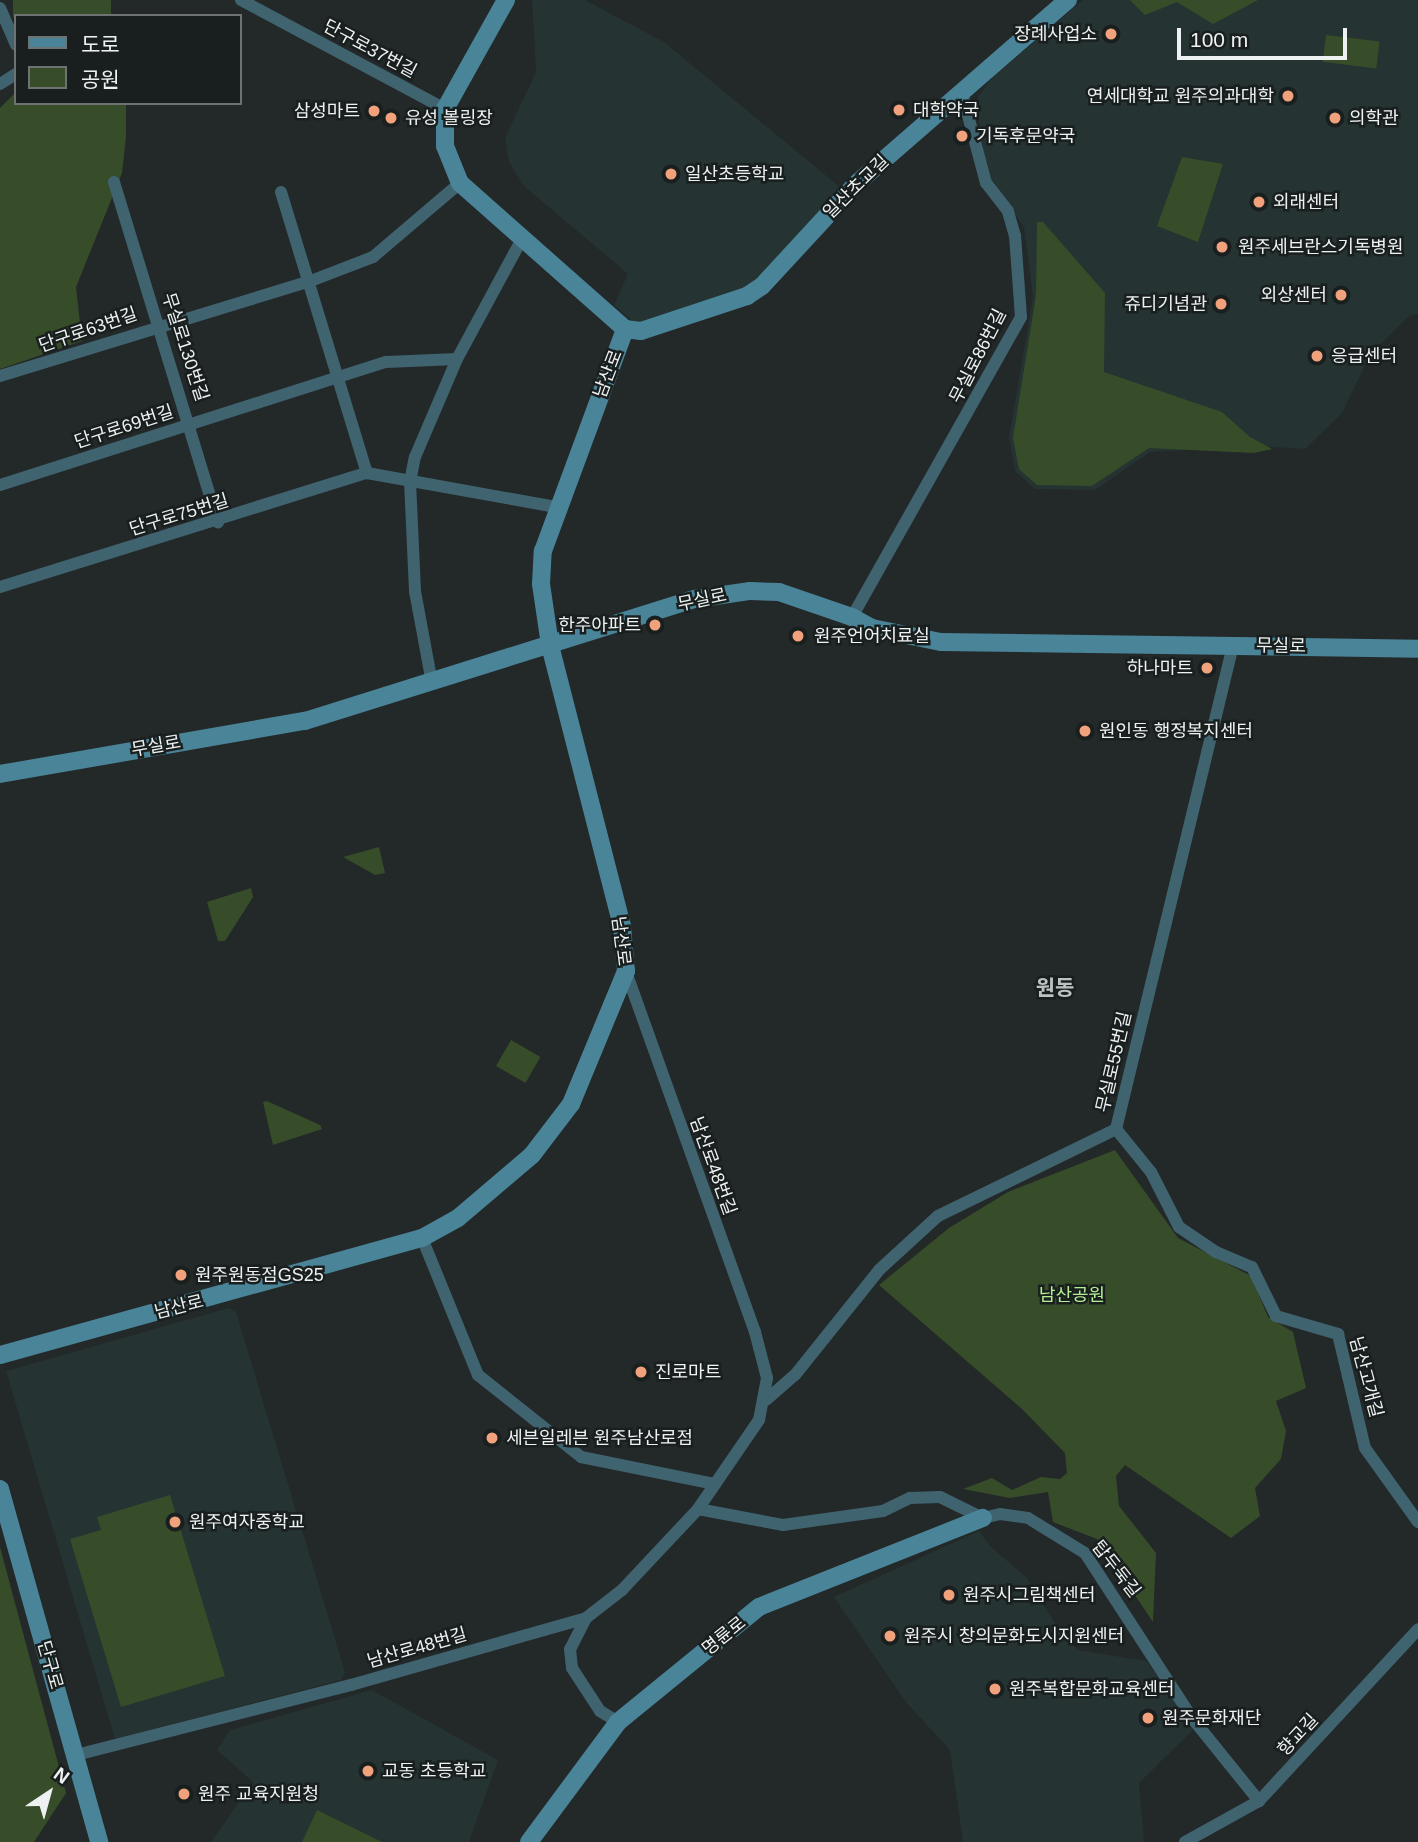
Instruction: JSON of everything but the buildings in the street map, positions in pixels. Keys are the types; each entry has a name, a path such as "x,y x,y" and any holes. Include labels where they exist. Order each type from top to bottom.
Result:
{"street":[{"name":"단구로37번길","path":"241,0 445,109"},
{"name":"남산로","path":"0,1355 422,1238 458,1218 496,1188 558,1126 626,971 622,926 550,645 541,584 543,551 556,508 625,329 460,183 445,146 445,109 506,0"},
{"name":"일산초교길","path":"625,329 641,331 747,296 762,286 856,184 1068,0"},
{"path":"0,8 14,40"},
{"name":"무실로86번길","path":"852,617 1021,317 1015,236 1008,211 986,183 962,93"},
{"name":"무실로130번길","path":"114,182 191,424 218,522"},
{"name":"단구로63번길","path":"0,376 159,324 308,282 373,257 460,183"},
{"path":"281,192 367,473 556,508"},
{"path":"432,683 415,591 410,482 415,457 457,359 523,237"},
{"name":"단구로69번길","path":"0,485 340,380 386,362 457,359"},
{"name":"단구로75번길","path":"0,587 218,522 367,473"},
{"name":"무실로","path":"0,774 305,721 695,599 750,591 779,592 852,617 872,628 941,642 1418,649"},
{"name":"무실로55번길","path":"766,1400 795,1375 879,1270 938,1216 1116,1129 1233,646"},
{"name":"남산로48번길","path":"76,1755 351,1685 586,1618 622,1590 698,1509 759,1420 766,1400 767,1378 755,1332 626,971"},
{"name":"남산고개길","path":"1116,1129 1151,1172 1179,1227 1216,1252 1252,1267 1276,1317 1338,1334 1366,1448 1418,1522"},
{"path":"422,1238 478,1375 581,1457 715,1483"},
{"name":"단구로","path":"0,1489 99,1842"},
{"name":"탑두둑길","path":"698,1509 783,1525 883,1511 910,1498 940,1497 984,1518 1000,1514 1028,1518 1085,1553 1192,1718 1259,1801"},
{"name":"명륜로","path":"529,1842 618,1722 759,1607 984,1518"},
{"path":"586,1618 570,1649 572,1668 600,1711 618,1722"},
{"name":"향교길","path":"1185,1842 1259,1801 1418,1629"}],"shaded area":[{"name":"일산초등학교","path":"532,0 585,0 664,42 840,187 760,283 637,325 614,305 628,274 524,186 509,162 505,138 536,72"},
{"name":"원주세브란스기독병원","path":"1083,0 1418,0 1418,314 1410,315 1370,355 1342,413 1305,449 1257,446 1150,452 1095,490 1035,489 1015,471 1009,437 1033,297 1024,227 987,176 976,100 992,78"},
{"name":"원주여자중학교","path":"229,1308 236,1312 345,1672 341,1680 115,1739 6,1371"},
{"path":"979,1531 990,1546 1027,1578 1063,1636 1078,1650 1146,1661 1196,1727 1139,1783 1144,1842 963,1842 950,1750 905,1701 834,1597"},
{"name":"교동 초등학교","path":"372,1690 498,1760 469,1842 211,1842 253,1782 217,1750 230,1730"}],"green space":[{"path":"13,0 111,0 111,14 14,14 13,17"},
{"path":"1130,0 1258,0 1213,24 1177,2 1145,15"},
{"path":"1326,35 1380,42 1376,68 1323,62"},
{"path":"14,94 14,105 126,105 122,173 76,287 82,341 0,369 0,108"},
{"path":"1182,157 1223,164 1198,242 1157,226"},
{"path":"1037,222 1043,222 1105,293 1104,372 1222,412 1250,437 1272,449 1254,453 1149,448 1092,486 1037,485 1019,469 1013,438 1036,295"},
{"path":"379,847 385,873 375,875 343,857"},
{"path":"251,888 253,897 225,941 218,941 207,902"},
{"path":"511,1040 540,1057 525,1083 496,1066"},
{"path":"267,1101 320,1125 322,1129 273,1145 263,1102"},
{"name":"남산공원","path":"1115,1150 1178,1238 1251,1276 1268,1317 1293,1332 1306,1388 1276,1401 1286,1431 1281,1459 1255,1488 1260,1516 1231,1538 1125,1465 1116,1476 1119,1506 1156,1553 1153,1622 1097,1539 1053,1522 1048,1492 1010,1498 963,1489 992,1478 1012,1490 1041,1477 1060,1479 1067,1473 1065,1453 1022,1409 879,1285 949,1228 1008,1192"},
{"path":"170,1495 225,1676 121,1707 70,1539 101,1530 97,1517"},
{"path":"0,1547 66,1793 34,1842 0,1842"},
{"path":"317,1810 382,1842 302,1842"}],"place":[{"name":"장례사업소","path":"1111,34"},
{"name":"연세대학교 원주의과대학","path":"1288,96"},
{"name":"대학약국","path":"899,110"},
{"name":"삼성마트","path":"374,111"},
{"name":"유성 볼링장","path":"391,118"},
{"name":"의학관","path":"1335,118"},
{"name":"기독후문약국","path":"962,136"},
{"name":"일산초등학교","path":"671,174"},
{"name":"외래센터","path":"1259,202"},
{"name":"원주세브란스기독병원","path":"1222,247"},
{"name":"외상센터","path":"1341,295"},
{"name":"쥬디기념관","path":"1221,304"},
{"name":"응급센터","path":"1317,356"},
{"name":"한주아파트","path":"655,625"},
{"name":"원주언어치료실","path":"798,636"},
{"name":"하나마트","path":"1207,668"},
{"name":"원인동 행정복지센터","path":"1085,731"},
{"name":"원주원동점GS25","path":"181,1275"},
{"name":"진로마트","path":"641,1372"},
{"name":"세븐일레븐 원주남산로점","path":"492,1438"},
{"name":"원주여자중학교","path":"175,1522"},
{"name":"원주시그림책센터","path":"949,1595"},
{"name":"원주시 창의문화도시지원센터","path":"890,1636"},
{"name":"원주복합문화교육센터","path":"995,1689"},
{"name":"원주문화재단","path":"1148,1718"},
{"name":"교동 초등학교","path":"368,1771"},
{"name":"원주 교육지원청","path":"184,1794"}],"district":[{"name":"원동","path":"1055,988"}]}
